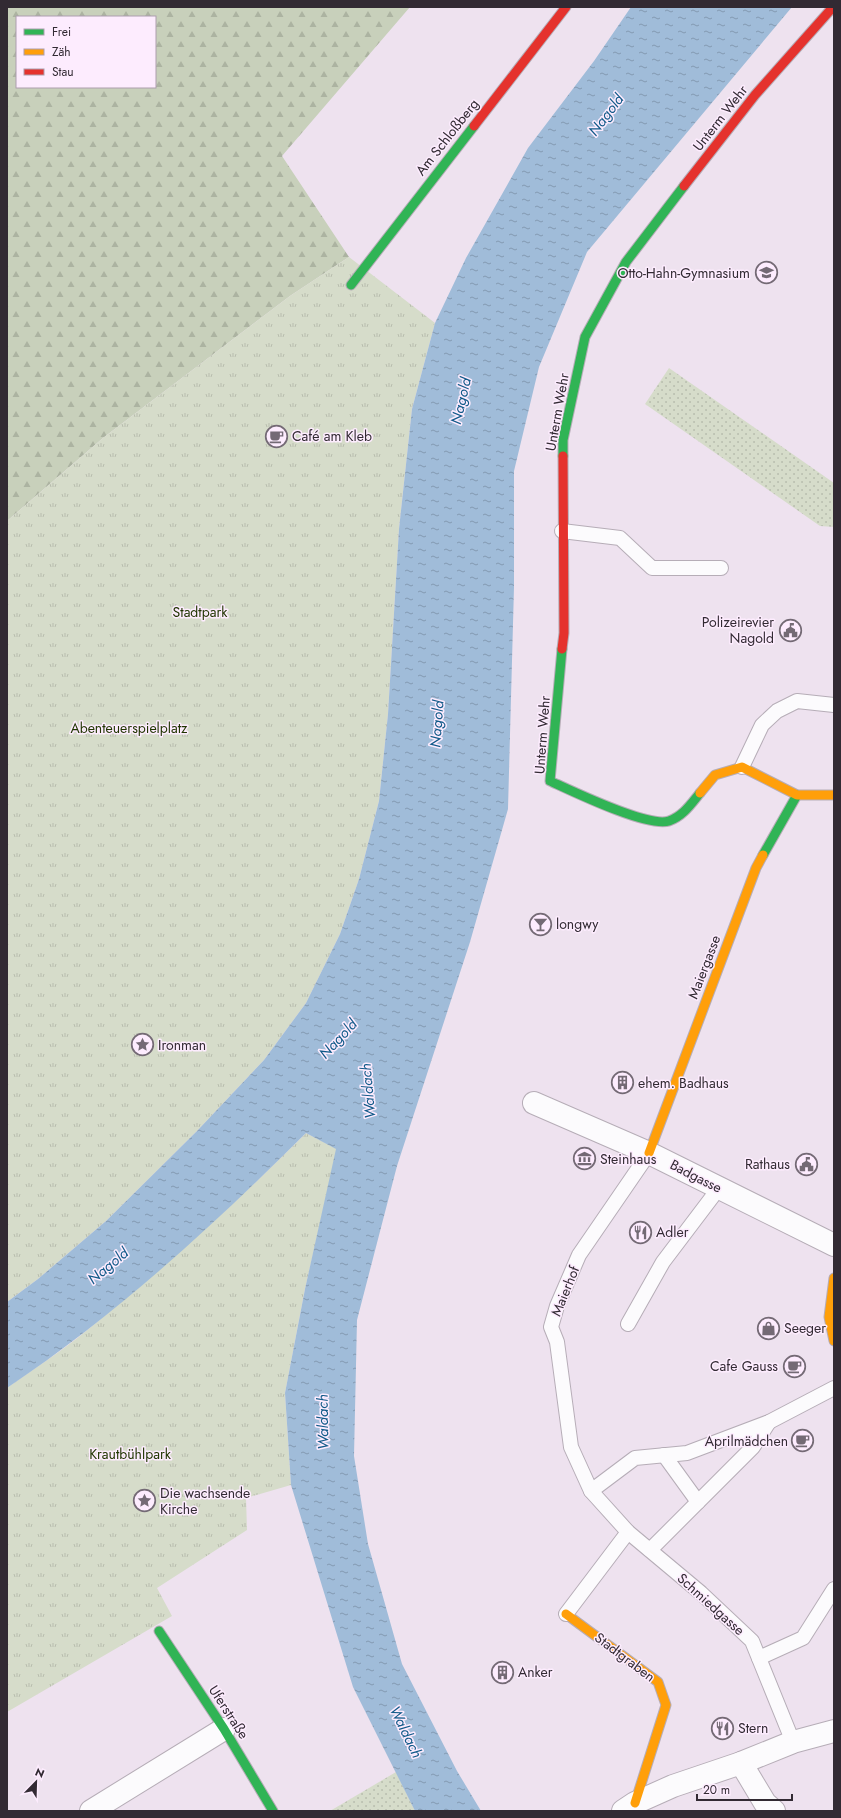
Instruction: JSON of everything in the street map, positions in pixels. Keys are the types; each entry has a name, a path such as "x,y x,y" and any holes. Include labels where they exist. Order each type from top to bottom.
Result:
{"street":[{"name":"Am Schloßberg","path":"351,285 566,7"},
{"name":"Unterm Wehr","path":"742,766 715,775 681,815 667,822 636,818 550,781 564,633 562,531 563,440 585,337 626,262 755,95 833,7"},
{"path":"742,766 797,796 834,796"},
{"name":"Maiergasse","path":"649,1153 756,868 797,796"},
{"name":"Badgasse","path":"534,1103 649,1153 834,1245"},
{"path":"834,1278 829,1317 834,1340"},
{"name":"Stadtgraben","path":"566,1614 658,1682 666,1705 629,1807"},
{"name":"Uferstraße","path":"159,1631 224,1729 273,1811"},
{"path":"91,1811 224,1729"},
{"path":"629,1807 673,1786 741,1763 793,1742 834,1731"},
{"path":"741,1763 765,1803 774,1811"}],"lane":[{"path":"562,531 620,538 652,568 721,568"},
{"path":"742,766 762,725 777,710 797,701 834,705"},
{"name":"Maierhof","path":"591,1492 570,1447 557,1342 551,1327 557,1306 579,1255 649,1153"},
{"path":"628,1324 663,1262 719,1188"},
{"path":"591,1492 635,1458 687,1453 769,1422 834,1388"},
{"path":"650,1550 753,1447 769,1422"},
{"path":"664,1455 698,1502"},
{"name":"Schmiedgasse","path":"591,1492 628,1532 702,1593 752,1641 793,1742"},
{"path":"566,1614 628,1532"},
{"path":"759,1658 803,1638 834,1589"}],"green space":[{"path":"7,7 410,7 282,156 349,257 290,296 103,438 7,521"},
{"name":"Stadtpark","path":"349,257 435,323 412,409 399,529 388,714 379,801 359,879 340,934 306,1003 264,1060 197,1131 106,1221 38,1279 7,1302 7,521 103,438 290,296"},
{"path":"669,368 834,483 834,527 820,526 645,404"},
{"name":"Krautbühlpark","path":"306,1133 337,1149 305,1289 285,1393 291,1485 246,1498 247,1530 157,1588 172,1616 7,1712 7,1388 76,1339 115,1308 226,1210"},
{"path":"396,1772 415,1811 330,1811"}],"water":[{"path":"631,7 792,7 587,252 539,367 514,471 514,587 508,809 470,942 397,1166 357,1320 354,1456 368,1544 402,1664 457,1771 481,1811 415,1811 353,1687 291,1485 285,1393 305,1289 336,1149 306,1133 200,1235 163,1268 87,1330 7,1388 7,1302 38,1279 106,1221 197,1131 264,1060 306,1003 340,934 359,879 379,801 388,714 399,529 412,409 435,323 466,258 528,148 594,61"}],"traffic: fast":[{"path":"351,285 474,126"},
{"path":"563,456 563,440 585,337 626,262 684,186"},
{"path":"562,649 550,781 628,814 659,822 674,819 686,809 700,793"},
{"path":"763,855 797,795"},
{"path":"159,1631 224,1729 273,1811"}],"traffic: slow":[{"path":"700,793 715,775 742,767 797,795 834,795"},
{"path":"649,1153 756,868 763,855"},
{"path":"834,1278 829,1317 834,1341"},
{"path":"566,1614 658,1682 666,1705 635,1803"}],"traffic: jam":[{"path":"474,126 566,7"},
{"path":"684,186 755,95 833,7"},
{"path":"562,649 564,633 563,456"}],"place":[{"name":"Otto-Hahn-Gymnasium","path":"766,273"},
{"name":"Café am Kleb","path":"276,436"},
{"name":"Polizeirevier Nagold","path":"790,630"},
{"name":"longwy","path":"540,924"},
{"name":"Ironman","path":"143,1045"},
{"name":"ehem. Badhaus","path":"622,1083"},
{"name":"Steinhaus","path":"585,1159"},
{"name":"Rathaus","path":"806,1164"},
{"name":"Adler","path":"641,1232"},
{"name":"Seeger","path":"769,1328"},
{"name":"Cafe Gauss","path":"794,1366"},
{"name":"Aprilmädchen","path":"803,1441"},
{"name":"Die wachsende Kirche","path":"144,1501"},
{"name":"Anker","path":"503,1672"},
{"name":"Stern","path":"723,1728"}],"water label":[{"name":"Nagold","path":"606,115"},
{"name":"Nagold","path":"461,401"},
{"name":"Nagold","path":"437,724"},
{"name":"Nagold","path":"338,1039"},
{"name":"Waldach","path":"368,1091"},
{"name":"Nagold","path":"108,1266"},
{"name":"Waldach","path":"323,1422"},
{"name":"Waldach","path":"406,1732"}],"park label":[{"name":"Abenteuerspielplatz","path":"129,728"}]}
